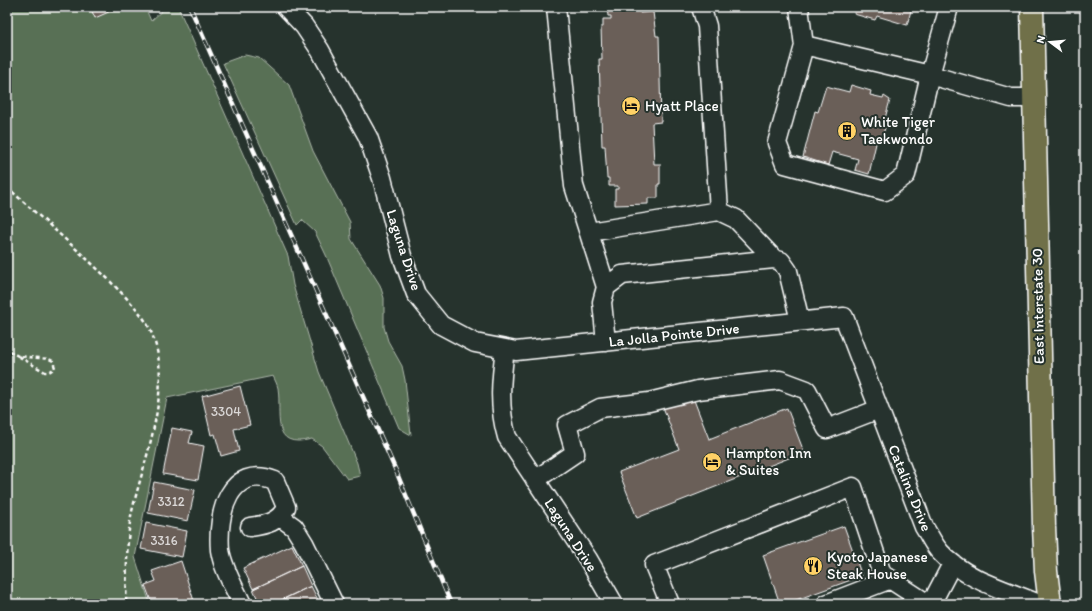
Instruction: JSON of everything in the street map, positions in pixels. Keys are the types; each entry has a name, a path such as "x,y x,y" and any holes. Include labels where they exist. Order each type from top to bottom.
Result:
{"main road":[{"name":"East Interstate 30","path":"1032,7 1044,527 1046,571 1050,604"}],"street":[{"name":"Laguna Drive","path":"286,7 304,26 320,50 368,137 382,178 402,256 416,294 441,325 475,343 505,349 501,380 502,421 507,437 588,559 614,604"},
{"path":"556,7 574,186 606,287 602,302 606,342"},
{"path":"701,7 707,26 719,211"},
{"path":"799,7 804,45 777,143 785,164 885,191 906,175 930,75 949,7"},
{"path":"804,45 930,75 1011,98 1033,98"},
{"path":"588,232 719,211 736,219 774,259"},
{"path":"606,287 622,275 774,259 781,261 788,271 800,321"},
{"name":"La Jolla Pointe Drive","path":"505,349 516,351 844,316"},
{"name":"Catalina Drive","path":"844,316 924,527 940,552 952,564 979,579 1039,604"},
{"path":"535,480 575,453 567,425 600,408 649,402 698,390 780,380 807,390 827,429 879,409"},
{"path":"242,604 225,569 220,550 221,518 230,493 239,482 253,477 263,476 275,481 286,507 280,517 263,526 250,527"},
{"path":"670,604 654,565 853,487 882,574 929,604 952,564"},
{"path":"280,517 294,528 304,543 334,604"},
{"path":"826,604 890,579"}],"path":[{"path":"7,188 85,257 135,307 145,320 156,347 159,390 151,444 131,518 126,604"},
{"path":"7,355 8,351 45,372 49,372 55,368 53,361 49,359 18,356"}],"green space":[{"path":"7,7 145,7 151,21 166,7 178,7 288,256 293,285 319,372 357,463 360,476 347,479 322,446 312,439 298,441 289,439 283,435 279,418 278,388 273,376 167,398 135,557 150,604 7,604"},
{"path":"245,55 259,58 289,85 313,151 350,222 351,239 380,285 384,298 384,327 388,341 402,366 405,380 411,435 399,428 315,232 302,220 297,225 223,63"}],"building":[{"path":"90,7 120,7 95,18"},
{"name":"Hyatt Place","path":"607,7 640,7 640,13 653,12 656,36 659,36 661,122 652,123 654,164 660,164 660,184 658,184 658,198 648,198 648,204 615,205 615,189 618,189 618,186 609,186 609,178 607,178 605,146 602,146 599,59 602,59 601,27 603,27 603,19 611,19 611,16 608,16"},
{"path":"856,7 912,7 907,25 877,16 875,20 854,14"},
{"name":"White Tiger Taekwondo","path":"851,85 871,91 870,95 883,98 884,96 890,100 884,122 887,122 881,140 877,139 869,174 855,170 858,159 832,152 828,165 803,157 815,111 818,112 826,86 849,92"},
{"path":"240,386 250,425 234,429 239,451 221,456 215,434 211,435 202,396"},
{"name":"Hampton Inn & Suites","path":"692,395 709,439 787,408 804,452 637,518 619,472 679,449 663,407"},
{"path":"172,428 192,432 189,443 204,446 198,480 163,474"},
{"path":"154,482 195,490 188,521 148,513"},
{"path":"146,523 187,531 182,557 141,549"},
{"name":"Kyoto Japanese Steak House","path":"844,526 862,576 785,604 780,604 763,555"},
{"path":"292,545 302,566 253,589 243,568"},
{"path":"181,561 195,604 152,604 145,585 156,581 152,571"},
{"path":"302,566 311,586 273,604 260,604 253,589"},
{"path":"311,586 320,604 273,604"}],"railway":[{"path":"190,7 396,471 451,604"}],"place":[{"name":"Hyatt Place","path":"631,106"},
{"name":"White Tiger Taekwondo","path":"847,131"},
{"name":"Hampton Inn & Suites","path":"712,462"},
{"name":"Kyoto Japanese Steak House","path":"813,566"}]}
